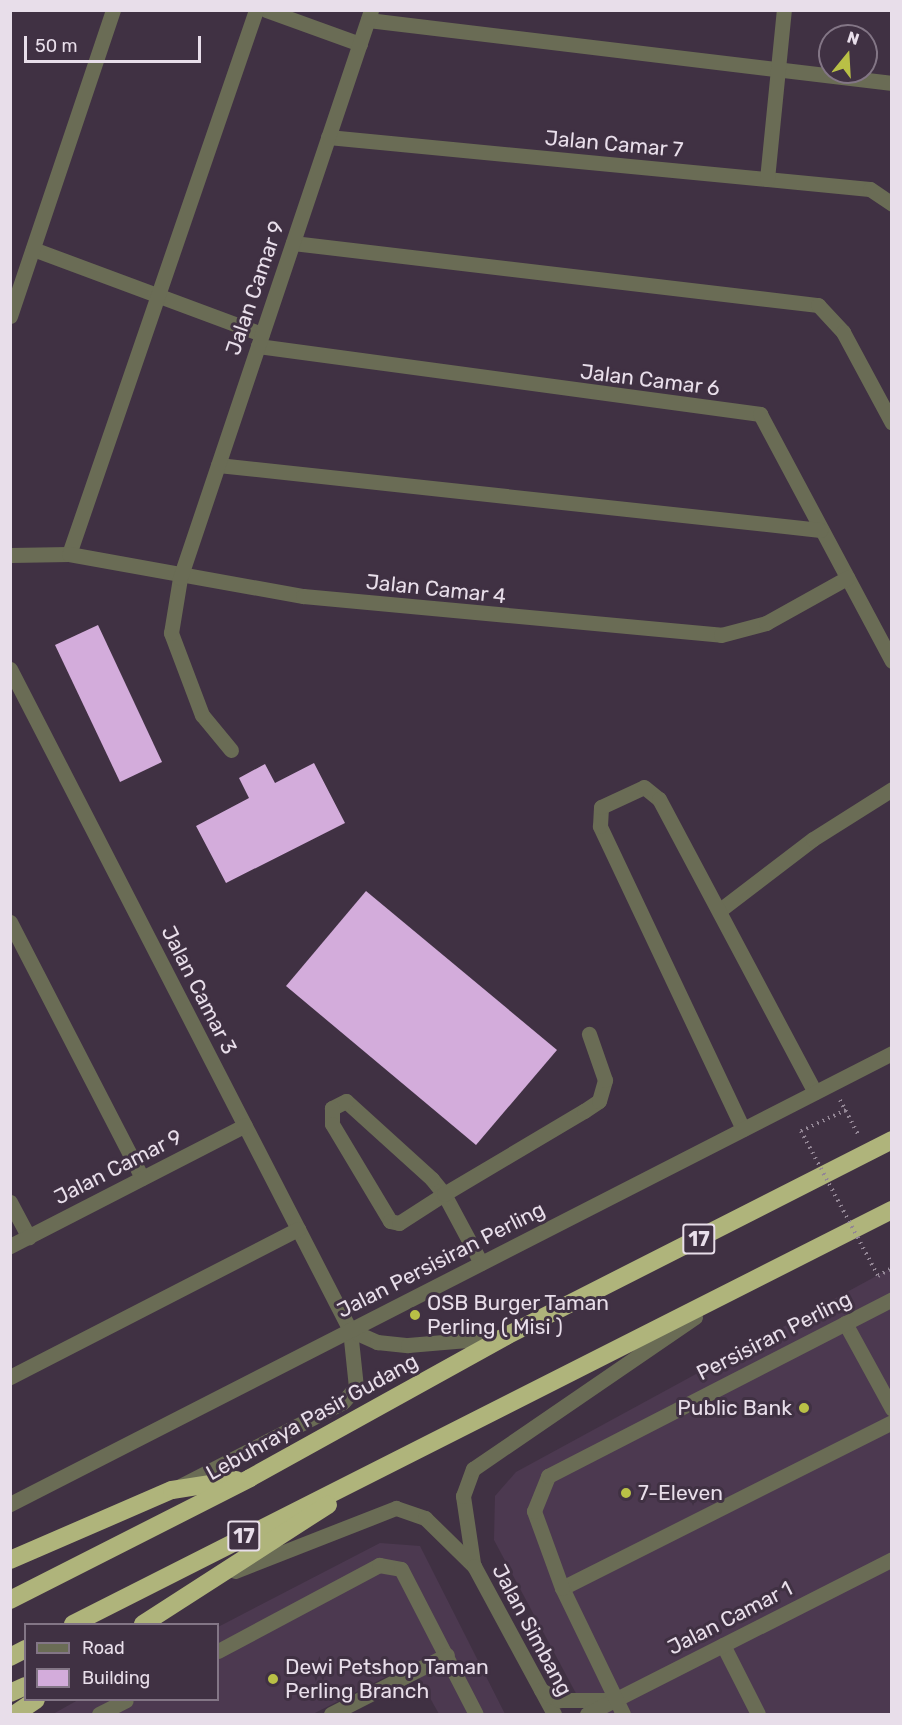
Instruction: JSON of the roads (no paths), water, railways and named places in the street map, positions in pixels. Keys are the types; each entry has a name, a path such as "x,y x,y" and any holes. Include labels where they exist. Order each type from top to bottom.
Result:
{"highway":[{"name":"Lebuhraya Pasir Gudang","path":"10,1600 250,1478 506,1336 891,1140"},
{"name":"17","path":"75,1623 415,1448 719,1300 891,1210"},
{"path":"145,1623 415,1448"},
{"path":"10,1560 172,1490 250,1478"},
{"path":"10,1657 24,1650"},
{"path":"10,1693 24,1687"},
{"path":"15,1714 34,1701"}],"street":[{"path":"10,316 15,284 33,249 113,10"},
{"path":"69,554 256,10"},
{"path":"266,10 360,44"},
{"path":"767,179 784,10"},
{"path":"369,15 778,66 891,83"},
{"name":"Jalan Camar 9","path":"231,750 202,715 171,633 180,578 369,15"},
{"name":"Jalan Camar 7","path":"328,137 870,189 891,204"},
{"path":"293,243 818,305 843,332 891,423"},
{"path":"33,249 158,295 260,340"},
{"name":"Jalan Camar 6","path":"260,340 760,414 891,661"},
{"path":"218,465 821,530"},
{"name":"Jalan Camar 4","path":"10,555 69,554 180,578 303,596 721,635 766,623 847,578"},
{"name":"Jalan Camar 3","path":"10,669 350,1330"},
{"path":"743,1129 600,826 601,807 644,787 659,799 816,1092"},
{"path":"720,910 813,839 891,789"},
{"path":"10,922 142,1178"},
{"path":"482,1263 444,1194 346,1101 336,1102 332,1124 390,1221 399,1223 444,1194 599,1101 605,1080 589,1034"},
{"name":"Jalan Persisiran Perling","path":"12,1500 891,1053"},
{"name":"Jalan Camar 9","path":"10,1246 245,1125"},
{"path":"10,1202 29,1237"},
{"path":"10,1377 298,1229"},
{"name":"Persisiran Perling","path":"562,1588 534,1511 548,1476 891,1299"},
{"path":"474,1566 463,1496 474,1469 719,1300"},
{"path":"845,1323 891,1409"},
{"path":"172,1490 343,1402 356,1387 350,1330 408,1345 506,1336"},
{"path":"623,1714 562,1588 891,1422"},
{"path":"207,1583 396,1508 425,1518 474,1566"},
{"path":"888,1561 891,1577"},
{"name":"Jalan Camar 1","path":"587,1714 888,1561"},
{"path":"219,1650 379,1565 401,1569 476,1714"},
{"name":"Jalan Simbang","path":"474,1566 554,1714"},
{"path":"723,1645 758,1714"},
{"path":"331,1714 447,1655"},
{"path":"540,1689 559,1700 616,1700"},
{"path":"605,1714 616,1700"},
{"path":"101,1714 124,1701"}],"place":[{"name":"OSB Burger Taman Perling ( Misi )","path":"415,1315"},
{"name":"Public Bank","path":"804,1408"},
{"name":"7-Eleven","path":"626,1493"},
{"name":"Dewi Petshop Taman Perling Branch","path":"273,1679"}]}
